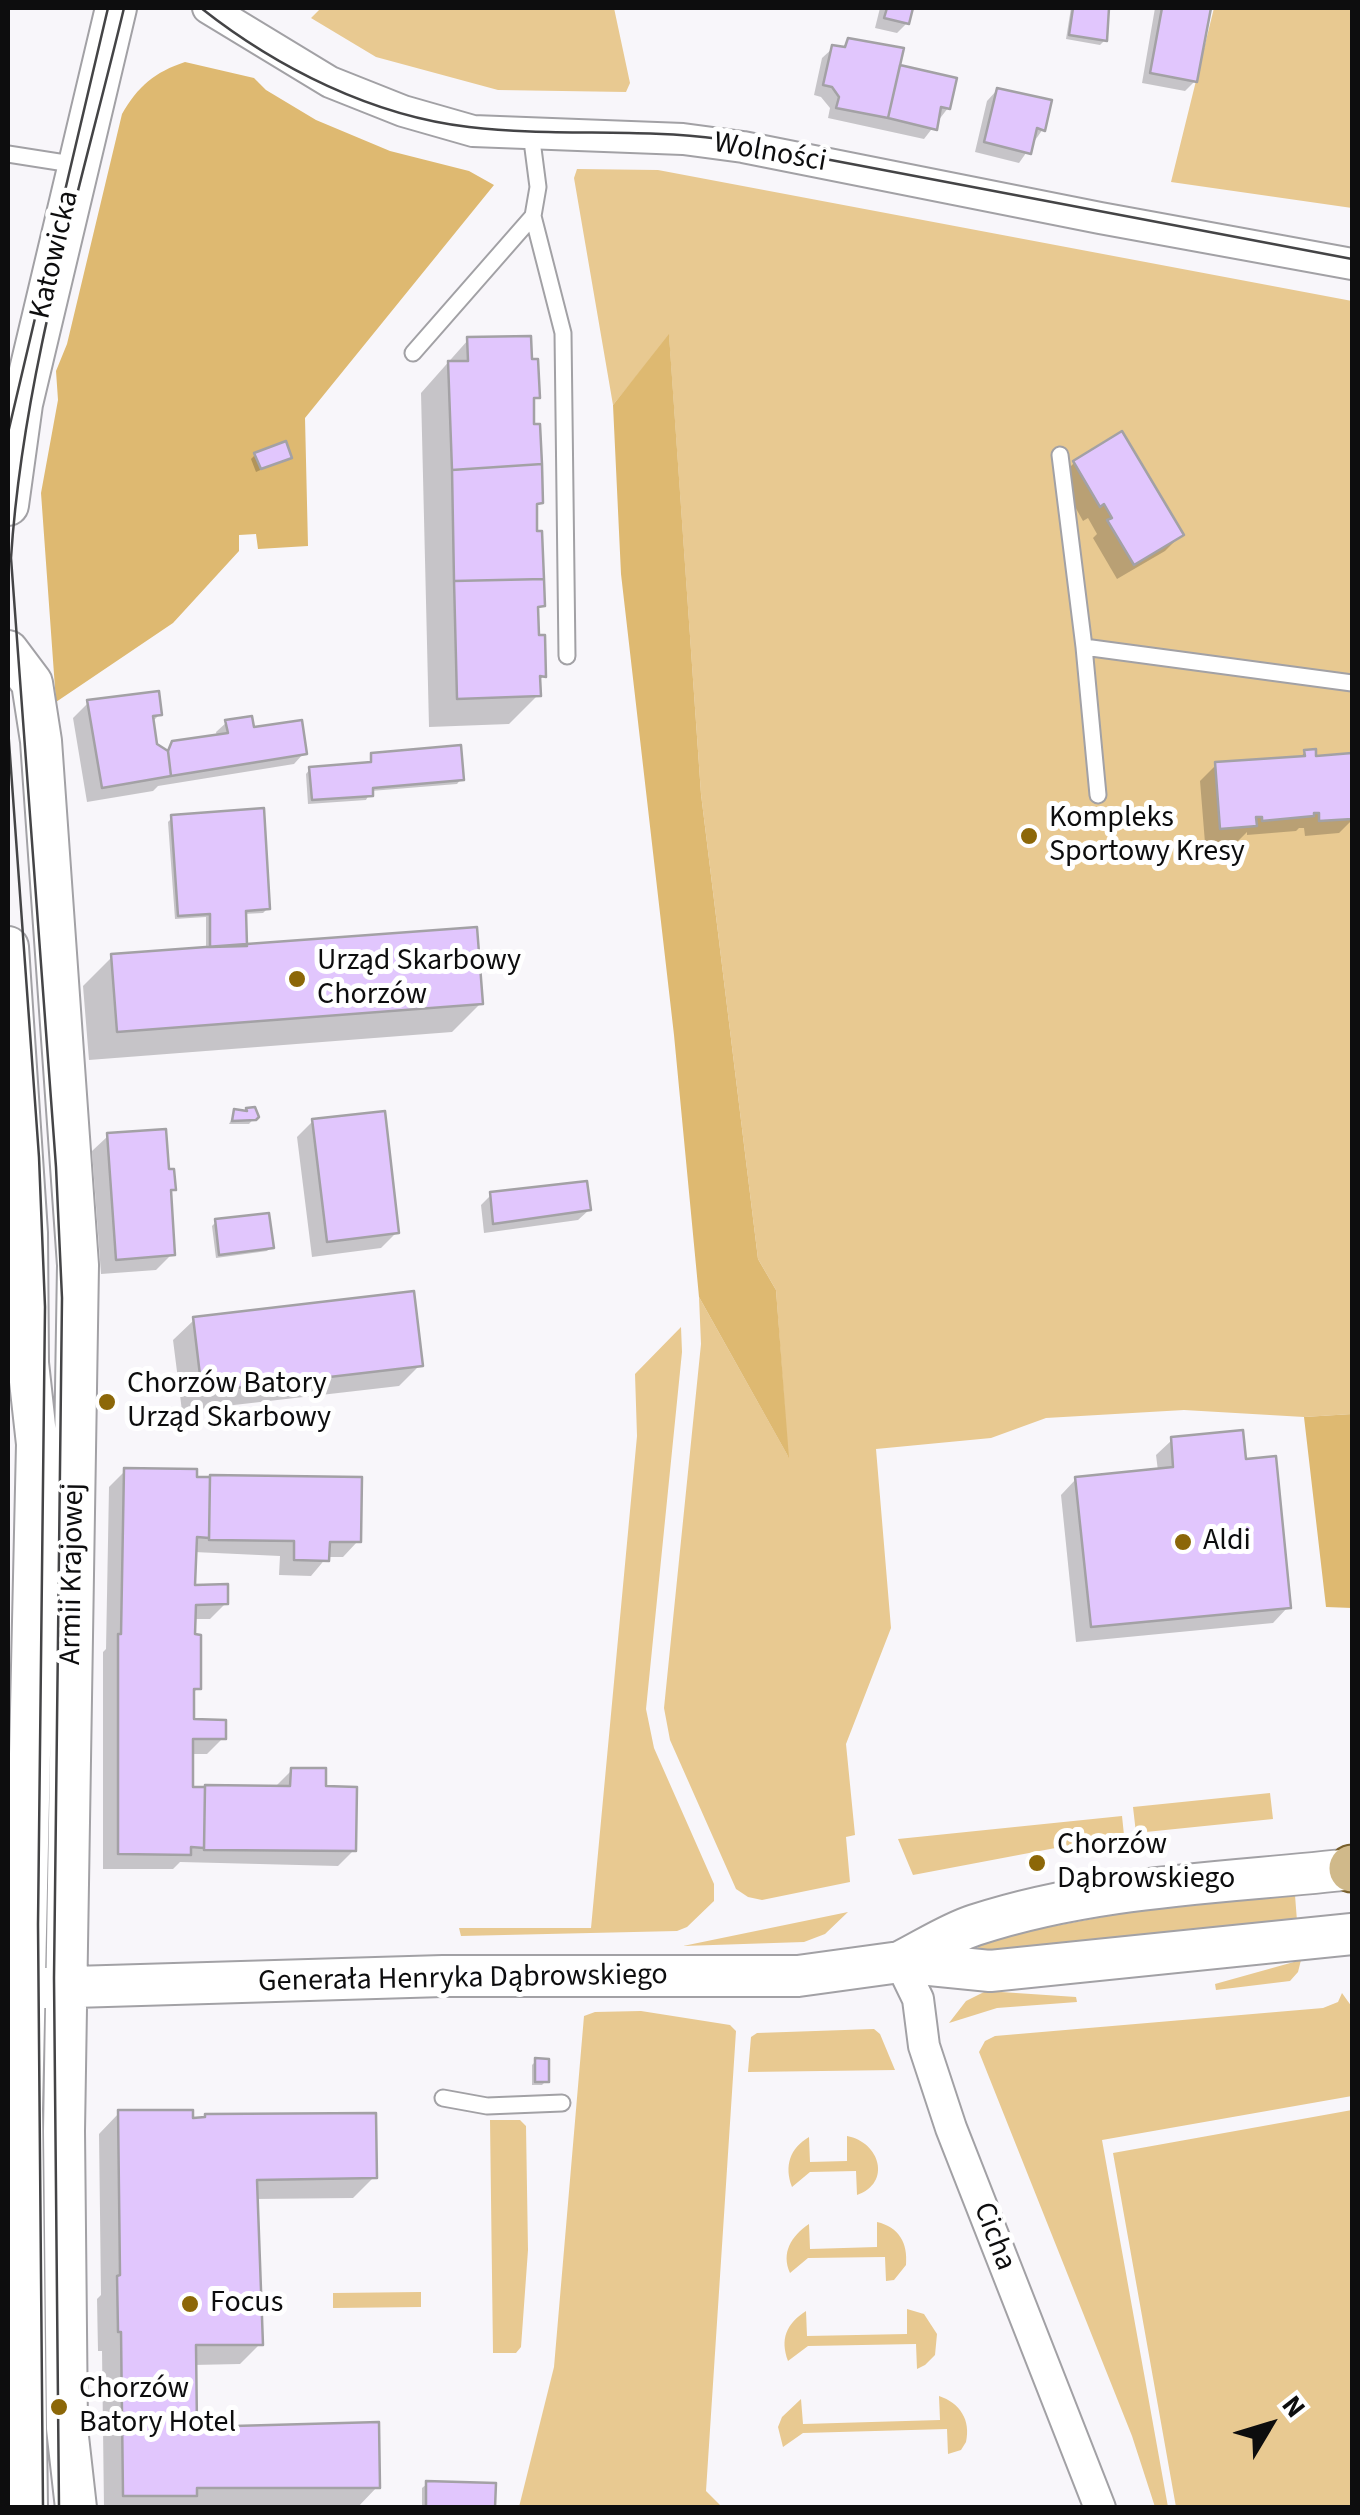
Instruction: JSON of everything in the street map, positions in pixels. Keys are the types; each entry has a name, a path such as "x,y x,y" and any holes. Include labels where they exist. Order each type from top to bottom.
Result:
{"street":[{"name":"Katowicka","path":"8,506 22,404 116,8"},
{"name":"Wolności","path":"208,8 300,66 355,93 474,131 683,139 742,147 1352,264"},
{"name":"Armii Krajowej","path":"8,651 32,683 20,692 41,740 77,1243 66,1988 66,2428 76,2508"},
{"name":"Armii Krajowej","path":"8,947 28,1248 28,1363 36,1444 22,2109 27,2508"},
{"path":"18,1100 67,1096"},
{"path":"28,1248 77,1243"},
{"path":"29,1311 78,1300"},
{"name":"Generała Henryka Dąbrowskiego","path":"900,1962 973,1926 1054,1905 1169,1886 1352,1868"},
{"name":"Generała Henryka Dąbrowskiego","path":"24,1989 443,1976 798,1976 900,1962 990,1971 1352,1934"},
{"name":"Cicha","path":"900,1962 918,1999 924,2046 951,2128 1100,2508"}],"lane":[{"path":"531,133 538,187 532,216 563,332 566,656"},
{"path":"8,154 78,165"},
{"path":"414,353 532,216"},
{"path":"1060,454 1098,795"},
{"path":"1084,648 1352,684"},
{"path":"443,2098 487,2106 562,2103"}],"shaded area":[{"path":"321,8 614,8 630,83 626,92 498,90 376,57 311,18"},
{"path":"1214,8 1352,8 1352,208 1171,182"},
{"path":"185,62 254,78 266,90 316,120 390,151 469,171 494,185 305,418 308,546 258,549 256,534 239,535 239,551 173,623 56,702 41,493 58,400 56,371 67,344 122,114 148,81"},
{"name":"Kompleks Sportowy Kresy","path":"577,169 658,170 1352,301 1352,1414 1304,1417 1184,1410 1046,1418 991,1438 876,1449 891,1628 846,1744 855,1835 846,1837 850,1882 762,1900 736,1889 670,1740 664,1708 701,1344 699,1297 788,1456 776,1290 758,1259 701,794 669,336 613,405 574,178"},
{"path":"669,334 701,794 758,1259 776,1290 789,1458 699,1297 674,1035 621,574 613,405"},
{"path":"681,1327 682,1352 646,1709 654,1748 714,1884 714,1901 687,1927 677,1931 461,1936 459,1928 591,1928 637,1436 635,1374"},
{"path":"1352,1414 1352,1608 1326,1607 1304,1417"},
{"path":"1270,1793 1273,1819 1136,1833 1133,1807"},
{"path":"1122,1816 1124,1835 913,1875 898,1839"},
{"path":"1295,1895 1297,1921 981,1952 977,1946 1017,1933 1129,1912"},
{"path":"848,1912 825,1934 804,1942 683,1946"},
{"path":"1301,1960 1290,1981 1216,1990 1215,1984"},
{"path":"986,1991 1076,1997 1077,2002 997,2008 949,2023 966,2001"},
{"path":"1342,1993 1352,2007 1352,2096 1102,2140 1168,2507 1155,2507 1132,2436 979,2052 985,2041 995,2036 1323,2008 1338,2002"},
{"path":"641,2011 730,2025 736,2031 706,2491 722,2507 519,2507 554,2367 584,2016 595,2012"},
{"path":"874,2029 880,2034 895,2070 748,2072 751,2037 757,2033"},
{"path":"1352,2110 1352,2507 1176,2507 1113,2153"},
{"path":"490,2120 520,2120 526,2126 528,2250 521,2347 516,2353 493,2353"},
{"path":"847,2136 867,2146 878,2163 875,2182 868,2189 857,2195 856,2171 810,2172 792,2187 789,2165 802,2141 809,2137 810,2162 847,2161"},
{"path":"877,2222 891,2228 904,2243 906,2265 894,2280 886,2281 885,2257 808,2258 790,2273 789,2246 809,2224 810,2249 877,2247"},
{"path":"421,2292 421,2307 333,2308 333,2293"},
{"path":"907,2309 924,2314 937,2334 935,2355 917,2369 916,2344 808,2346 788,2361 786,2333 806,2311 807,2336 907,2334"},
{"path":"939,2396 958,2408 965,2420 966,2442 961,2450 948,2454 947,2429 803,2433 783,2447 778,2427 782,2417 801,2399 803,2424 940,2420"}],"building":[{"path":"887,8 913,8 909,24 884,18"},
{"path":"1073,8 1109,8 1107,41 1069,35"},
{"path":"1162,8 1211,8 1197,82 1150,73"},
{"path":"848,38 904,48 888,118 836,108 839,97 832,87 823,85 832,45 845,47"},
{"path":"900,65 957,78 950,109 941,107 937,130 888,118"},
{"path":"997,88 1052,100 1045,131 1037,128 1031,154 984,142"},
{"path":"531,336 532,359 538,359 540,398 534,398 534,424 540,424 542,464 452,470 448,361 468,361 467,337"},
{"path":"1122,431 1184,535 1134,565 1107,520 1112,518 1104,504 1100,507 1073,461"},
{"path":"286,441 292,458 261,469 254,453"},
{"path":"542,464 543,503 537,504 537,531 542,531 544,579 454,581 452,470"},
{"path":"544,579 545,606 538,607 539,635 545,635 546,677 540,676 541,696 457,699 454,581"},
{"path":"159,691 162,715 153,716 157,744 168,751 171,776 102,788 87,700"},
{"path":"252,716 254,727 302,720 307,754 171,776 168,751 172,741 228,733 225,720"},
{"path":"461,745 464,780 373,788 373,796 312,800 309,767 371,762 371,753"},
{"path":"1316,749 1316,756 1352,753 1352,819 1319,821 1319,813 1262,821 1262,817 1256,817 1257,826 1220,829 1215,762 1305,756 1304,750"},
{"path":"264,808 270,909 246,911 247,946 210,947 210,914 178,916 171,815"},
{"name":"Urząd Skarbowy Chorzów","path":"477,927 483,1004 117,1032 111,954"},
{"path":"255,1107 259,1117 256,1120 232,1121 234,1109 247,1111 246,1108"},
{"path":"385,1111 399,1233 327,1242 312,1119"},
{"path":"166,1129 169,1169 174,1169 176,1190 171,1190 175,1255 116,1260 107,1133"},
{"path":"587,1181 591,1210 493,1224 490,1192"},
{"path":"269,1213 274,1248 219,1255 215,1219"},
{"path":"414,1291 423,1366 202,1392 193,1317"},
{"name":"Aldi","path":"1243,1430 1246,1459 1276,1456 1291,1608 1091,1627 1075,1477 1173,1467 1171,1437"},
{"path":"124,1468 197,1469 197,1477 210,1477 209,1538 197,1537 195,1585 228,1584 228,1604 196,1605 195,1634 201,1635 201,1689 194,1689 194,1719 226,1720 226,1739 193,1739 193,1787 205,1787 204,1848 191,1847 191,1855 118,1854 118,1634"},
{"path":"210,1475 362,1477 361,1542 330,1542 329,1561 294,1560 294,1541 209,1540"},
{"path":"291,1768 326,1768 326,1786 357,1787 356,1851 204,1850 205,1785 290,1786"},
{"path":"535,2058 549,2059 549,2082 535,2082"},
{"name":"Focus","path":"118,2110 193,2110 193,2118 205,2114 376,2113 377,2178 257,2180 263,2345 196,2345 197,2427 379,2422 380,2488 197,2488 197,2496 123,2496 117,2276"},
{"path":"426,2481 496,2483 495,2508 426,2508"}],"tram line":[{"path":"8,433 108,8"},
{"path":"59,2508 54,1978 62,1298 56,1167 11,558 18,488 41,350 124,8"},
{"path":"201,8 261,50 327,86 433,121 500,130 720,139 1352,259"},
{"path":"8,728 39,1157 45,1307 38,1924 43,2508"}],"place":[{"name":"Kompleks Sportowy Kresy","path":"1029,836"},
{"name":"Urząd Skarbowy Chorzów","path":"297,979"},
{"name":"Chorzów Batory Urząd Skarbowy","path":"107,1402"},
{"name":"Aldi","path":"1183,1542"},
{"name":"Chorzów Dąbrowskiego","path":"1037,1863"},
{"name":"Focus","path":"190,2304"},
{"name":"Chorzów Batory Hotel","path":"59,2407"}]}
